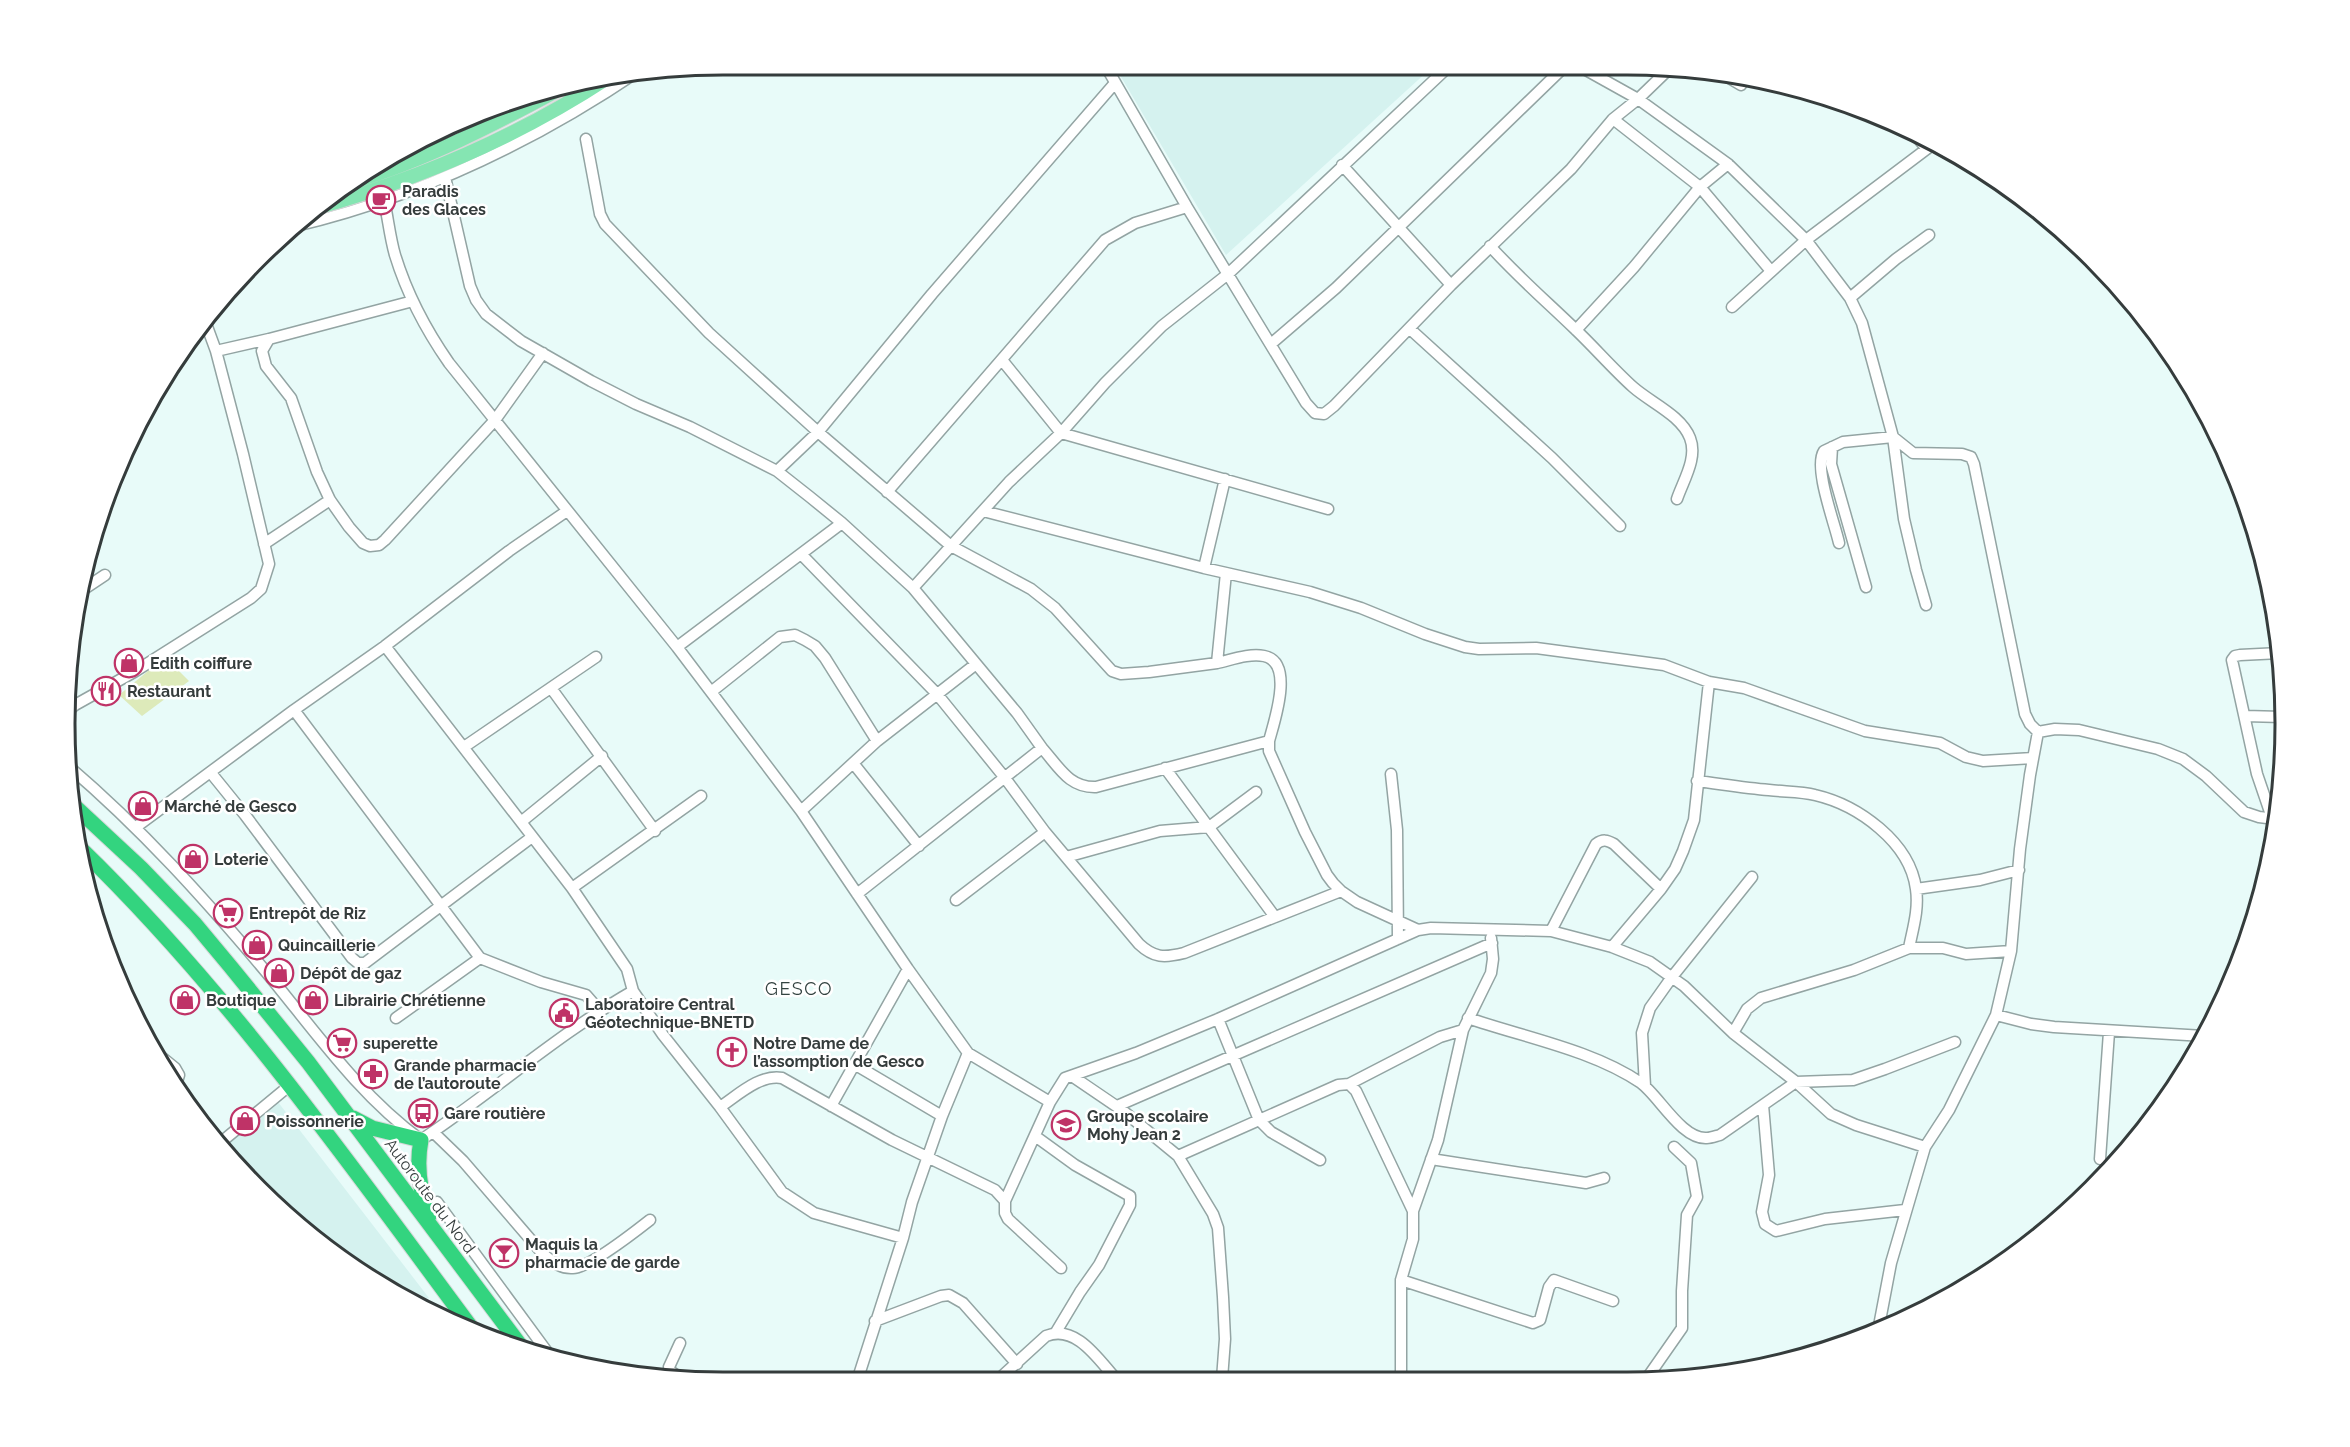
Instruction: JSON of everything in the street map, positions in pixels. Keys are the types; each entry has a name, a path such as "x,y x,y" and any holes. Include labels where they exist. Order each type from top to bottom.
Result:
{"highway":[{"name":"Autoroute du Nord","path":"82,813 141,868 195,924 308,1062 515,1338"},
{"path":"88,856 125,891 175,945 235,1017 464,1318"},
{"path":"346,1113 372,1128 427,1136 418,1153 420,1179 423,1200 436,1233"}],"main road":[{"path":"339,202 406,180 492,144 590,89"},
{"path":"385,170 486,130 534,103"}],"street":[{"path":"1111,75 1187,207 1272,343 1306,403 1315,413 1324,414 1490,246 1571,169 1613,119 1662,76"},
{"path":"913,588 1009,482 1061,433 1105,383 1162,326 1228,274 1440,75"},
{"path":"1272,343 1336,288 1556,75"},
{"path":"1595,75 1638,99 1728,164 1806,240 1850,298 1862,323 1893,437 1904,519 1926,605"},
{"path":"777,471 818,432 932,294 1115,83"},
{"path":"315,220 384,200 445,177 570,115 618,84"},
{"path":"1613,119 1701,187 1772,271"},
{"path":"586,139 600,214 613,234 710,333 818,432 951,546 1044,599 1112,671 1121,674 1149,672 1262,655 1270,658 1280,674 1281,691 1269,741 1269,751 1327,875 1341,891 1357,902 1418,930"},
{"path":"1732,307 1806,240 1927,149"},
{"path":"1576,330 1634,267 1701,187 1728,164"},
{"path":"1342,165 1451,285"},
{"path":"445,177 470,286 486,314 500,326 543,353 618,394 777,471 842,523 913,588 1072,783 1085,788 1096,788 1269,741"},
{"path":"384,200 395,254 413,301 438,346 677,647 801,811 968,1053 1050,1102"},
{"path":"887,492 1105,240 1135,223 1187,207"},
{"path":"1850,298 1896,258 1929,235"},
{"path":"1490,246 1635,389 1684,427 1691,441 1690,466 1677,499"},
{"path":"216,351 413,301"},
{"path":"75,705 134,672 251,598 261,589 268,572 269,564 209,329"},
{"path":"1410,329 1551,458 1620,526"},
{"path":"269,339 262,351 266,366 291,398 317,472 330,500 349,527 363,543 370,546 379,545 495,420 543,353"},
{"path":"1002,360 1061,433 1328,509"},
{"path":"1839,543 1822,480 1820,462 1822,454 1832,447 1843,442 1893,437 1913,453 1962,454 1971,457 2025,714 2030,724 2038,732"},
{"path":"1832,447 1832,464 1866,587"},
{"path":"1204,568 1225,479"},
{"path":"264,544 330,500"},
{"path":"136,827 385,645 508,551 567,511"},
{"path":"983,511 1334,599 1465,648 1536,648 1664,665 1709,682 1744,688 1865,731 1940,743 1966,757 1983,761 2033,758"},
{"path":"677,647 842,523"},
{"path":"801,554 937,694 1045,832 1139,944 1156,957 1184,953 1341,891"},
{"path":"1217,663 1226,573"},
{"path":"90,585 105,575"},
{"path":"711,692 780,637 795,635 815,646 825,658 877,741"},
{"path":"385,645 572,888 627,969 633,991 663,1035 720,1107 782,1192 813,1213 903,1238"},
{"path":"2269,806 2257,774 2232,660 2235,656 2240,655 2271,653"},
{"path":"464,747 596,657"},
{"path":"801,811 877,741 976,664"},
{"path":"1612,947 1675,869 1694,820 1696,781 1709,682"},
{"path":"552,688 655,831"},
{"path":"294,710 480,958 541,982 586,995 600,1011"},
{"path":"2245,716 2275,717"},
{"path":"2038,732 2055,729 2079,730 2158,749 2183,759 2206,776 2244,812 2268,818"},
{"path":"1880,1321 1891,1263 1925,1147 1949,1110 1996,1015 2011,951 2020,849 2038,732"},
{"path":"857,894 1042,748"},
{"path":"521,822 602,756"},
{"path":"853,763 918,846"},
{"path":"1165,768 1275,917"},
{"path":"211,773 358,963 364,963 532,837"},
{"path":"77,774 136,827 219,917 340,1064 398,1123 427,1136 463,1161 543,1254 560,1266 575,1268 609,1250 651,1220"},
{"path":"1391,774 1397,831 1396,920 1398,939"},
{"path":"1696,781 1814,795 1843,805 1869,819 1887,834 1912,873 1916,889 1917,911 1909,948"},
{"path":"1066,857 1160,831 1209,827 1256,792"},
{"path":"572,888 701,796"},
{"path":"956,900 1045,832"},
{"path":"1551,931 1596,844 1601,840 1614,844 1661,889"},
{"path":"1916,889 1980,880 2019,870"},
{"path":"1645,1086 1642,1033 1650,1008 1752,877"},
{"path":"1061,1268 1008,1219 1005,1213 1005,1201 1050,1102 1065,1078 1136,1053 1418,930 1431,928 1551,931 1612,947 1650,962 1672,977 1733,1033 1796,1082 1820,1106 1839,1119 1925,1147"},
{"path":"1401,1372 1401,1280 1413,1239 1413,1211 1438,1140 1463,1030 1491,974 1493,959 1489,928"},
{"path":"1117,1106 1492,943"},
{"path":"1733,1033 1747,1009 1761,998 1854,970 1909,948 1943,948 1966,954 2011,951"},
{"path":"396,1018 480,958"},
{"path":"831,1106 908,969"},
{"path":"427,1136 497,1087 537,1054 633,991"},
{"path":"1996,1015 2031,1024 2109,1032 2195,1036"},
{"path":"1468,1018 1611,1065 1645,1086 1681,1126 1698,1137 1707,1138 1720,1135 1796,1082 1852,1080 1954,1041"},
{"path":"1218,1019 1259,1120 1271,1132 1320,1160"},
{"path":"1178,1156 1338,1085 1349,1084 1440,1037 1463,1030"},
{"path":"2100,1159 2109,1032"},
{"path":"862,1372 875,1321 903,1238 912,1202 942,1116 968,1053"},
{"path":"854,1064 942,1116"},
{"path":"720,1107 762,1080 774,1076 782,1078 928,1158 995,1190 1005,1201"},
{"path":"1072,1076 1117,1106 1178,1156 1213,1214 1218,1228 1225,1339 1223,1372"},
{"path":"1349,1084 1356,1091 1413,1211"},
{"path":"226,1138 289,1086"},
{"path":"1763,1106 1769,1175 1762,1212 1765,1224 1776,1231 1825,1219 1905,1210"},
{"path":"1035,1136 1076,1165 1130,1196 1130,1205 1099,1266 1056,1332"},
{"path":"1652,1371 1682,1328 1687,1215 1697,1197 1691,1163 1674,1147"},
{"path":"1431,1159 1586,1183 1604,1178"},
{"path":"437,1202 543,1346"},
{"path":"1401,1280 1533,1323 1540,1320 1549,1287 1554,1280 1613,1301"},
{"path":"875,1321 949,1295 963,1303 1017,1364"},
{"path":"1007,1372 1046,1336 1056,1332 1076,1338 1110,1372"},
{"path":"670,1370 680,1343"}],"shaded area":[{"path":"1120,75 1424,75 1226,255"},
{"path":"278,1102 429,1298 425,1299 399,1285 363,1263 329,1238 265,1182 228,1141"}],"green space":[{"path":"165,657 189,681 142,716 119,695"}],"place":[{"name":"Paradis des Glaces","path":"381,200"},
{"name":"Edith coiffure","path":"129,663"},
{"name":"Restaurant","path":"106,691"},
{"name":"Marché de Gesco","path":"143,806"},
{"name":"Loterie","path":"193,859"},
{"name":"Entrepôt de Riz","path":"228,913"},
{"name":"Quincaillerie","path":"257,945"},
{"name":"Dépôt de gaz","path":"279,973"},
{"name":"Boutique","path":"185,1000"},
{"name":"Librairie Chrétienne","path":"313,1000"},
{"name":"Laboratoire Central Géotechnique-BNETD","path":"564,1013"},
{"name":"superette","path":"342,1043"},
{"name":"Notre Dame de l’assomption de Gesco","path":"732,1052"},
{"name":"Grande pharmacie de l’autoroute","path":"373,1074"},
{"name":"Gare routière","path":"423,1113"},
{"name":"Poissonnerie","path":"245,1121"},
{"name":"Groupe scolaire Mohy Jean 2","path":"1066,1125"},
{"name":"Maquis la pharmacie de garde","path":"504,1253"}],"district":[{"name":"GESCO","path":"799,988"}]}
